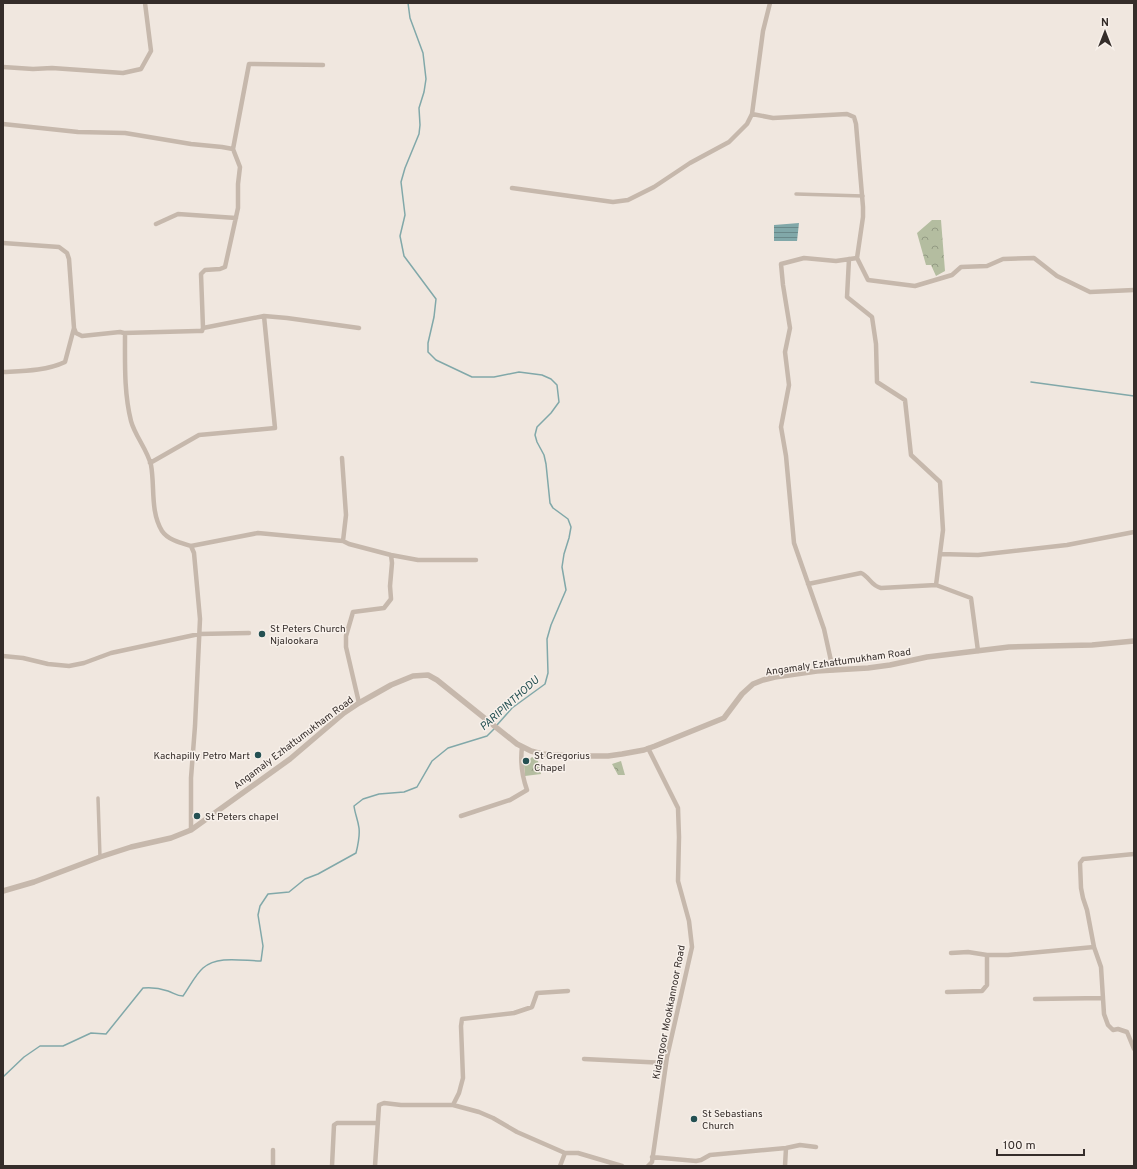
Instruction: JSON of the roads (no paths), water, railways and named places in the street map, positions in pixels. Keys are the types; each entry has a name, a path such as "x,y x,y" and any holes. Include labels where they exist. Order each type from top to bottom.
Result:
{"street":[{"path":"3,67 33,69 52,68 123,73 140,69 151,51 145,3"},
{"path":"512,188 614,202 628,200 654,186 690,163 729,142 747,124 752,114 763,31 770,3"},
{"path":"203,328 201,274 205,270 220,269 225,267 236,218 240,167 232,149 249,64 323,65"},
{"path":"752,114 773,118 847,114 854,117 863,196 863,217 857,258 868,280 916,286 952,276 961,267 987,266 1003,259 1034,258 1057,276 1090,292 1134,290"},
{"path":"3,124 78,132 125,133 232,149"},
{"path":"796,194 863,196"},
{"path":"156,224 178,214 236,218"},
{"path":"3,243 59,247 67,253 74,328 65,362 58,365 31,370 3,372"},
{"path":"833,670 824,629 794,543 786,456 781,427 789,385 784,352 790,328 781,264 804,258 836,261 857,258"},
{"path":"849,259 847,297 872,317 876,344 878,382 905,400 911,455 940,482 943,530 936,585"},
{"path":"150,463 199,435 275,428 264,316"},
{"path":"74,328 76,333 82,336 197,331 202,330 203,328 264,316 359,328"},
{"path":"124,333 129,412 135,431 150,463 154,510 159,525 169,538 191,546 258,533 343,541 391,555 418,560 476,560"},
{"path":"342,458 346,515 343,541"},
{"path":"940,554 978,555 1067,545 1134,532"},
{"path":"191,546 194,553 200,619 191,778 191,830"},
{"path":"359,703 346,647 346,636 353,612 384,608 391,599 391,555"},
{"path":"808,584 861,573 865,575 874,586 881,588 936,585 971,598 978,651"},
{"path":"3,656 68,666 84,663 111,653 199,634 249,633"},
{"name":"Angamaly Ezhattumukham Road","path":"3,891 34,882 100,857 139,845 171,838 191,830 290,759 344,713 359,703 413,676 428,675 446,687 522,747 530,751 542,754 608,756 648,748 724,718 742,694 753,684 763,680 817,671 890,665 978,651 1017,647 1092,645 1134,641"},
{"path":"461,816 510,800 527,790 520,759 522,747"},
{"name":"Kidangoor Mookkannoor Road","path":"648,748 678,808 678,881 689,921 692,947 666,1063 652,1162 648,1166"},
{"path":"98,798 100,857"},
{"path":"1134,854 1083,859 1080,863 1083,898 1088,910 1094,947 1101,967 1104,1014 1108,1025 1113,1030 1118,1029 1127,1032 1134,1049"},
{"path":"951,953 968,952 987,955 1008,955 1094,947"},
{"path":"947,992 982,991 987,985 987,955"},
{"path":"453,1104 459,1093 463,1078 462,1019 514,1013 532,1007 537,994 568,991"},
{"path":"1035,999 1103,998"},
{"path":"584,1059 666,1063"},
{"path":"375,1166 379,1105 384,1103 401,1105 453,1104 493,1118 517,1132 565,1153 578,1153 622,1166"},
{"path":"332,1166 334,1125 337,1123 378,1123"},
{"path":"652,1157 696,1161 710,1155 786,1148 800,1145 816,1147"},
{"path":"785,1166 786,1148"},
{"path":"273,1150 273,1166"},
{"path":"560,1166 565,1153"}],"water":[{"path":"799,223 797,241 774,241 774,225"}],"waterway":[{"name":"PARIPINTHODU","path":"408,3 410,18 423,53 426,79 419,108 419,134 401,182 405,215 400,236 404,256 436,299 434,317 428,343 428,352 436,360 472,377 494,377 519,372 542,375 551,379 557,385 559,402 551,413 537,427 535,435 544,455 546,464 550,503 553,508 568,519 571,527 562,567 566,590 551,625 547,639 548,673 545,684 512,708 497,725"},
{"path":"1031,382 1134,396"},
{"name":"PARIPINTHODU","path":"3,1077 24,1057 40,1046 63,1046 91,1033 106,1034 143,988 159,988 179,996 183,996 197,974 209,964 223,960 261,961 263,946 258,915 260,906 268,894 289,892 305,879 318,874 356,853 359,840 359,825 354,806 363,799 379,794 404,792 417,787 432,761 448,748 487,736 495,728"}],"place":[{"name":"St Peters Church Njalookara","path":"262,634"},
{"name":"Kachapilly Petro Mart","path":"258,755"},
{"name":"St Gregorius Chapel","path":"526,761"},
{"name":"St Peters chapel","path":"197,816"},
{"name":"St Sebastians Church","path":"694,1119"}]}
